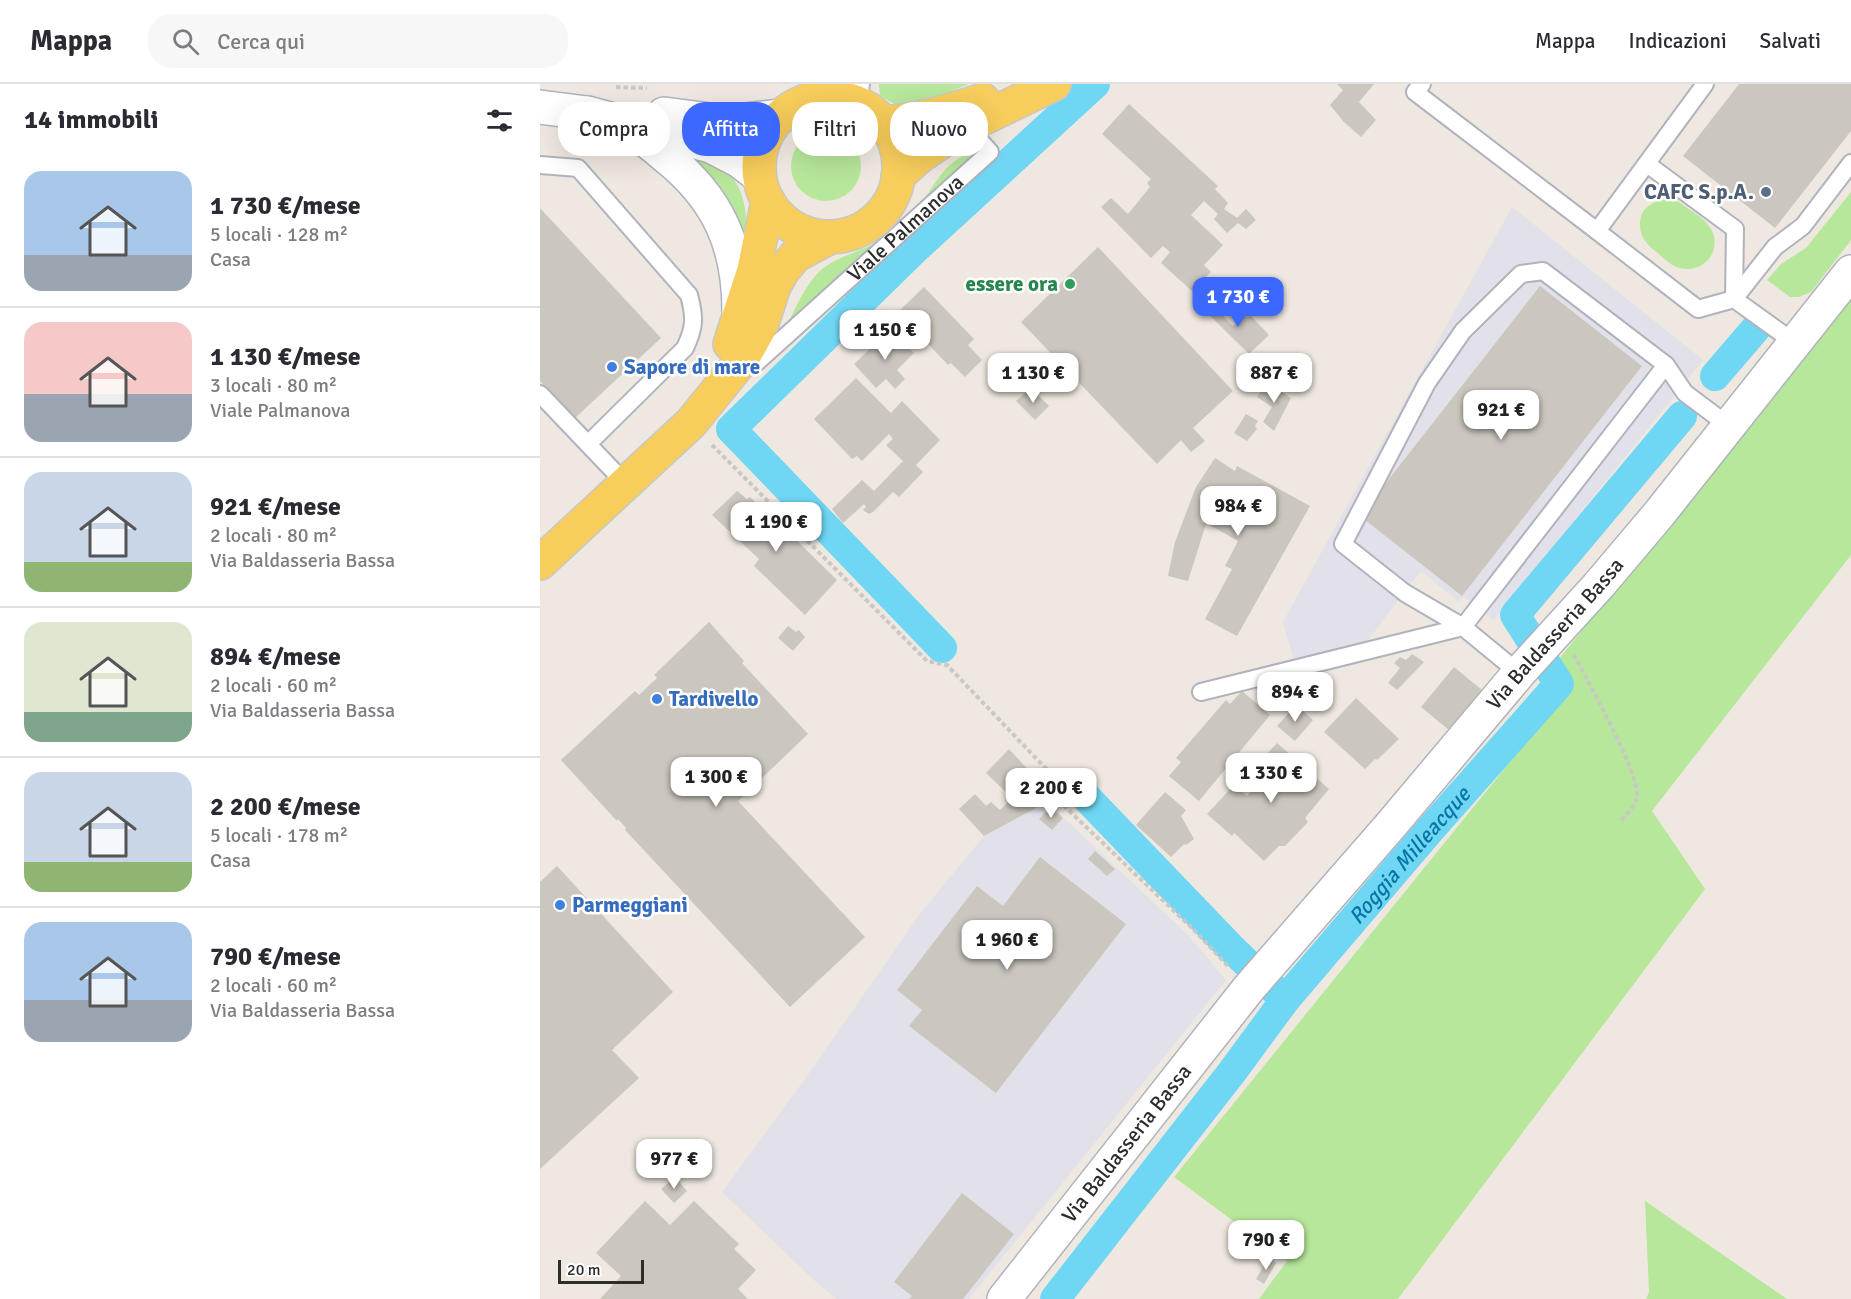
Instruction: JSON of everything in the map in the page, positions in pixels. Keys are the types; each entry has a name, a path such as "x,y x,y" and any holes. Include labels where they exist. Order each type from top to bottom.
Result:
{"main road":[{"path":"884,123 935,116 1033,84"},
{"name":"Viale Palmanova","path":"988,116 1054,84"},
{"name":"Viale Palmanova","path":"691,423 716,376 739,322 754,270 764,189 759,157 765,138 781,116 815,91 838,97 859,93 892,136 898,154 898,176 892,197 884,211 870,224 848,234 830,237 814,236 795,229 781,218 764,189"},
{"name":"Viale Palmanova","path":"898,176 922,156"},
{"name":"Viale Palmanova","path":"540,563 691,423 738,365 762,323 774,286 782,272 795,256 830,237"}],"street":[{"path":"540,107 558,109"},
{"path":"670,115 726,122 781,116"},
{"path":"670,135 711,146 738,160 764,189"},
{"path":"666,156 678,166 717,212 728,235 735,263 739,295 739,322"},
{"name":"Via Baldasseria Bassa","path":"1004,1299 1257,978 1659,514 1851,272"}],"lane":[{"path":"1422,84 1415,92 1698,309 1734,299 1775,247 1803,226 1851,163"},
{"path":"1597,231 1705,84"},
{"name":"Viale Palmanova","path":"738,365 757,362 986,156"},
{"path":"1647,164 1735,229 1734,299"},
{"path":"540,165 578,168 688,295 694,313 693,331 685,348 588,444"},
{"path":"1536,654 1464,627 1405,593 1343,544 1427,383 1463,331 1521,274 1543,271 1666,365 1685,393 1729,426"},
{"path":"1734,299 1795,343"},
{"path":"1201,692 1464,627 1666,365"},
{"path":"540,394 625,483"}],"path":[{"path":"691,423 927,661 947,665 1052,775 1062,804 1193,928 1257,978"},
{"path":"1536,654 1606,716 1634,779 1637,795 1631,809 1621,820"}],"shaded area":[{"path":"1512,207 1703,360 1494,620 1464,596 1459,602 1421,571 1364,645 1294,661 1283,622"},
{"path":"1047,802 1190,937 1226,980 969,1299 837,1299 818,1284 722,1192 810,1072 919,915 984,836"}],"green space":[{"path":"879,84 969,84 918,102 891,102 880,96"},
{"path":"687,156 702,156 716,163 736,183 742,195 745,210 747,248 740,225 726,199"},
{"path":"792,156 860,156 861,173 855,186 846,195 833,201 819,201 806,195 797,186 791,173"},
{"path":"963,156 976,157 782,336 801,296 816,275 831,263 867,247 894,229 918,207 945,170"},
{"path":"1851,192 1851,240 1811,292 1799,297 1790,297 1767,280 1781,264 1806,248"},
{"path":"1660,200 1679,202 1700,217 1711,229 1715,245 1709,259 1704,264 1689,269 1676,267 1645,241 1640,226 1642,214 1649,206"},
{"path":"1851,299 1851,555 1652,811 1705,889 1398,1299 1259,1299 1287,1261 1174,1177 1569,689 1554,665"},
{"path":"1645,1201 1787,1299 1646,1299 1649,1292"}],"building":[{"path":"1337,84 1374,84 1359,102 1376,120 1361,137 1330,105 1343,90"},
{"name":"CAFC S.p.A.","path":"1739,84 1851,84 1851,131 1775,228 1683,156"},
{"path":"1129,104 1218,186 1215,189 1228,203 1224,209 1237,218 1246,209 1256,220 1246,229 1238,223 1227,233 1214,219 1218,214 1204,201 1191,215 1223,245 1204,265 1211,272 1192,291 1161,263 1170,252 1163,246 1151,258 1101,207 1111,198 1128,214 1150,187 1147,183 1151,179 1102,134"},
{"path":"540,208 661,338 575,418 540,381"},
{"path":"1098,247 1233,391 1193,428 1205,441 1191,452 1181,440 1157,464 1021,322"},
{"path":"1540,286 1642,366 1462,596 1360,516"},
{"path":"924,287 974,339 968,345 982,360 965,377 951,363 948,365 898,312"},
{"path":"1206,298 1233,326 1244,317 1251,316 1269,335 1249,354 1199,305"},
{"path":"890,330 914,353 897,370 905,379 895,389 886,379 876,388 854,364"},
{"path":"856,378 891,413 902,401 940,440 916,465 923,472 899,497 893,492 869,514 863,510 866,507 864,504 843,523 832,509 862,480 874,491 903,461 886,445 893,439 889,434 862,461 857,456 852,459 814,419"},
{"path":"1267,382 1291,398 1274,431 1263,422 1272,407 1257,397"},
{"path":"1031,388 1049,406 1035,420 1016,401"},
{"path":"1246,414 1258,421 1255,426 1257,429 1247,441 1234,433"},
{"path":"1215,458 1235,471 1237,466 1310,506 1237,636 1205,619 1232,569 1225,566 1238,541 1206,523 1209,517 1203,515 1201,522 1206,524 1188,581 1168,576 1175,542 1196,487"},
{"path":"737,491 747,499 750,497 770,517 767,520 789,539 792,536 837,580 805,615 754,566 759,559 712,515"},
{"path":"709,622 744,661 742,663 808,734 738,801 865,937 790,1007 561,760 635,691 639,695 657,678 654,675"},
{"path":"788,626 796,632 799,630 805,637 793,651 778,638"},
{"path":"1412,654 1424,662 1397,690 1388,683 1400,668 1394,663 1400,657 1406,660"},
{"path":"1454,667 1482,690 1449,730 1421,707"},
{"path":"1242,691 1270,715 1199,801 1169,776 1181,762 1176,758 1226,700 1230,704"},
{"path":"1356,698 1399,739 1365,769 1324,732"},
{"path":"1296,705 1313,720 1295,741 1277,726"},
{"path":"1277,743 1329,789 1305,818 1308,822 1285,846 1279,846 1264,861 1234,833 1232,836 1207,814 1234,785 1247,796 1264,777 1254,768"},
{"path":"1009,749 1047,790 1047,802 984,836 959,809 975,794 986,806 991,802 1000,810 1012,798 986,773"},
{"path":"1165,792 1186,810 1181,816 1194,839 1184,844 1171,857 1136,825"},
{"path":"1051,807 1063,818 1052,830 1039,819"},
{"path":"1095,851 1115,869 1107,876 1088,859"},
{"path":"1040,857 1126,924 996,1093 909,1026 922,1010 897,990 977,886 1003,906"},
{"path":"557,866 673,992 612,1050 639,1078 540,1169 540,882"},
{"path":"675,1177 687,1191 674,1203 661,1189"},
{"path":"962,1193 1014,1234 963,1299 909,1299 912,1296 894,1282"},
{"path":"645,1201 670,1225 694,1201 739,1244 734,1249 756,1270 738,1289 748,1299 600,1299 621,1276 596,1253"},
{"path":"1269,1257 1276,1263 1264,1284 1256,1279"}],"waterway":[{"path":"942,648 731,429 914,250 1095,84"},
{"name":"Roggia Milleacque","path":"1715,376 1757,327"},
{"name":"Roggia Milleacque","path":"1055,1299 1232,1072 1285,1000 1429,831 1559,684 1515,615 1682,416"},
{"path":"1084,795 1230,947 1277,992"}],"place":[{"name":"CAFC S.p.A.","path":"1766,192"},
{"name":"essere ora","path":"1070,284"},
{"name":"Sapore di mare","path":"612,367"},
{"name":"Tardivello","path":"657,699"},
{"name":"Parmeggiani","path":"560,905"}]}
